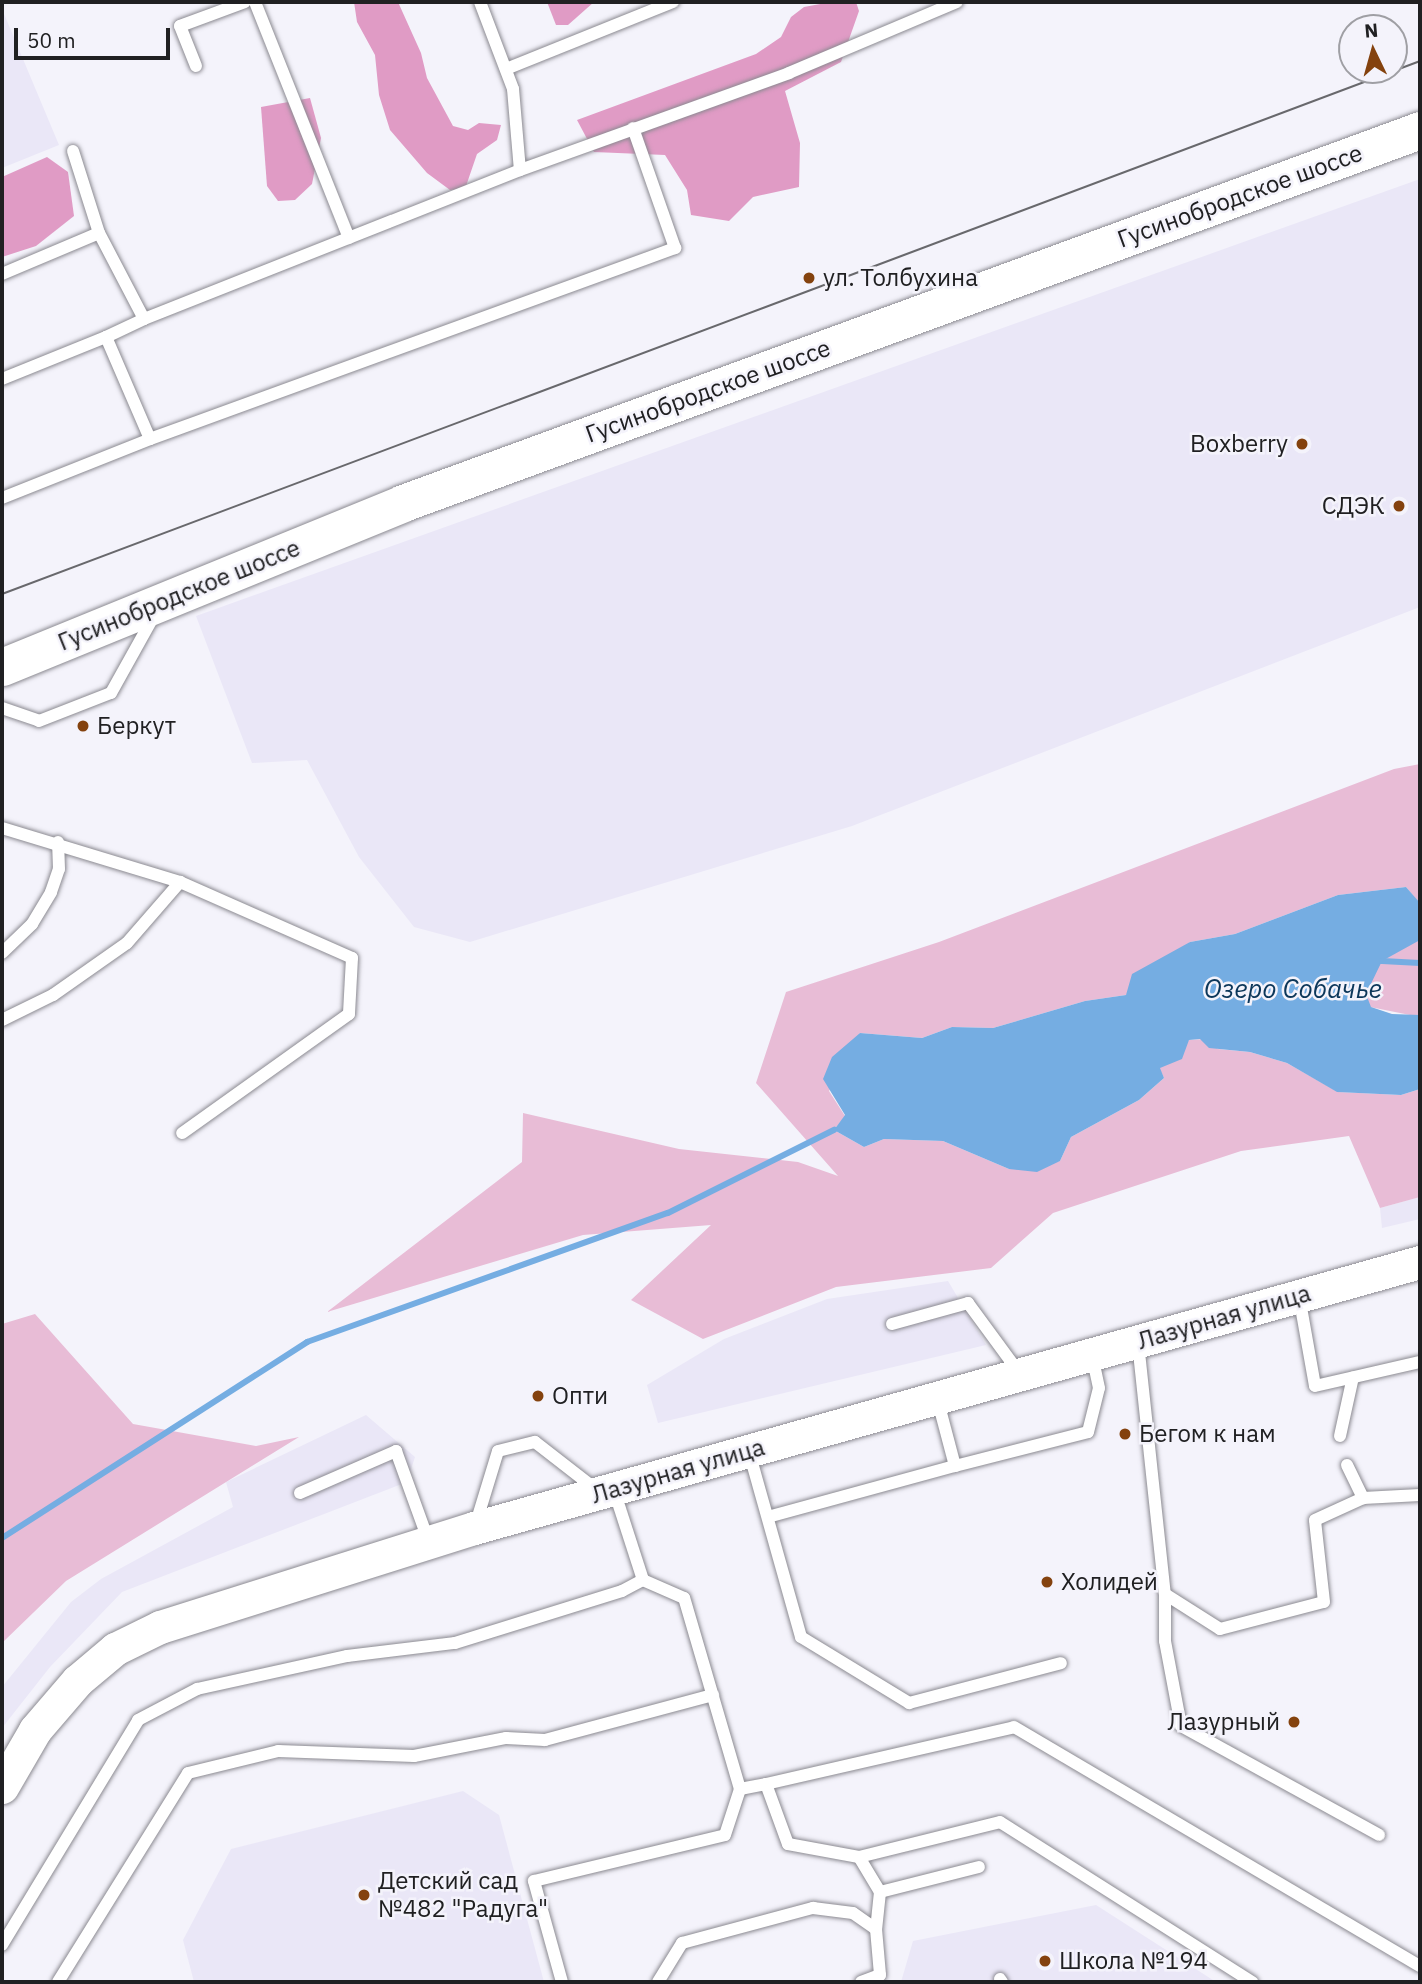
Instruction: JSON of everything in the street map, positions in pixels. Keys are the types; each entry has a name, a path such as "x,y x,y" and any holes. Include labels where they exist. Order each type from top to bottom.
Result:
{"main road":[{"name":"Гусинобродское шоссе","path":"2,667 403,503 1420,130"}],"street":[{"name":"Лазурная улица","path":"2,1787 35,1730 77,1681 115,1649 160,1627 474,1528 1420,1262"}],"lane":[{"path":"196,66 180,26 245,2"},
{"path":"256,2 349,238"},
{"path":"480,2 513,89 520,170"},
{"path":"506,69 673,2"},
{"path":"2,379 144,319 520,170 789,73 957,2"},
{"path":"2,498 150,439 675,248 633,128"},
{"path":"73,152 99,233 144,319"},
{"path":"2,274 99,233"},
{"path":"106,337 150,439"},
{"path":"2,708 39,721 111,693 162,602"},
{"path":"5,833 58,842 180,882 352,958 349,1014 182,1133"},
{"path":"2,953 32,924 51,891 59,869 58,842"},
{"path":"2,1020 53,995 127,943 180,882"},
{"path":"1299,1296 1315,1386 1420,1362"},
{"path":"892,1324 968,1303 1021,1374"},
{"path":"1138,1341 1166,1594 1165,1641 1181,1726 1379,1835"},
{"path":"768,1517 1088,1432 1099,1388 1091,1354"},
{"path":"1340,1436 1353,1377"},
{"path":"937,1398 955,1466"},
{"path":"474,1528 498,1451 535,1442 607,1491 643,1580 684,1598 740,1789 725,1835 534,1881 562,1982"},
{"path":"300,1493 396,1451 429,1542"},
{"path":"748,1451 801,1637 909,1703 1061,1663"},
{"path":"1347,1465 1363,1498"},
{"path":"1166,1594 1220,1629 1324,1602 1315,1520 1363,1498 1420,1495"},
{"path":"2,1945 138,1720 197,1689 346,1656 455,1643 589,1604 643,1580"},
{"path":"58,1982 188,1773 278,1751 414,1756 506,1738 545,1740 712,1695"},
{"path":"740,1789 1014,1727 1420,1966"},
{"path":"766,1784 788,1844 859,1857 1000,1822 1252,1982"},
{"path":"859,1857 880,1892 876,1929 880,1975 861,1982"},
{"path":"880,1892 979,1867"},
{"path":"658,1982 682,1943 814,1908 853,1913 876,1929"}],"shaded area":[{"path":"354,2 398,2 421,53 427,78 453,126 468,130 479,123 501,125 497,140 477,154 465,189 450,190 427,173 390,130 379,95 375,55 357,22"},
{"path":"547,2 594,2 568,25 556,25"},
{"path":"831,2 856,2 859,11 841,62 785,91 800,143 799,187 753,197 729,221 691,215 687,190 665,155 594,152 577,120 756,54 781,37 791,17 804,7"},
{"path":"2,9 59,145 2,168"},
{"path":"310,98 321,138 312,184 295,200 278,201 267,186 261,107"},
{"path":"47,157 68,172 74,216 36,246 2,257 2,177"},
{"path":"1420,179 1420,607 852,826 470,942 414,927 359,857 307,760 252,763 196,616"},
{"path":"1420,764 1420,1017 1370,1007 1366,994 1370,978 1416,899 1406,887 1338,895 1235,934 1190,942 1126,995 1085,1001 993,1028 952,1027 922,1038 860,1033 829,1091 845,1116 834,1130 864,1147 884,1139 943,1141 1009,1169 1060,1161 1071,1137 1139,1100 1164,1078 1159,1068 1189,1040 1204,1039 1218,1049 1250,1052 1287,1063 1338,1092 1401,1095 1420,1089 1420,1197 1380,1208 1349,1136 1241,1151 1053,1213 991,1268 836,1287 703,1339 631,1300 711,1225 583,1235 327,1312 522,1162 523,1113 679,1149 798,1162 838,1176 756,1083 786,992 939,942 1394,769"},
{"path":"1420,1197 1420,1219 1382,1228 1380,1208"},
{"path":"948,1281 986,1345 658,1423 647,1385 724,1339 827,1299"},
{"path":"35,1314 133,1424 256,1446 299,1437 66,1581 2,1643 2,1324"},
{"path":"366,1415 415,1457 407,1482 122,1592 50,1667 2,1728 2,1687 71,1602 101,1579 233,1507 226,1482"},
{"name":"Детский сад №482 \"Радуга\"","path":"463,1791 499,1815 544,1982 194,1982 183,1940 231,1849"},
{"name":"Школа №194","path":"1096,1905 1216,1982 901,1982 913,1941"}],"water":[{"name":"Озеро Собачье","path":"1406,887 1420,903 1420,940 1382,961 1366,994 1371,1007 1392,1014 1420,1015 1420,1089 1401,1095 1337,1092 1287,1063 1250,1052 1209,1048 1200,1039 1189,1040 1182,1059 1160,1068 1164,1078 1139,1100 1071,1137 1060,1161 1037,1172 1009,1169 943,1141 884,1139 864,1147 834,1130 845,1115 823,1079 832,1057 860,1033 922,1038 952,1027 993,1028 1085,1001 1126,995 1132,974 1190,942 1235,934 1338,895"}],"waterway":[{"path":"1382,961 1420,963"},
{"path":"2,1538 307,1342 668,1213 834,1130"}],"tram line":[{"path":"2,594 1420,61"}],"place":[{"name":"ул. Толбухина","path":"809,278"},
{"name":"Boxberry","path":"1302,444"},
{"name":"СДЭК","path":"1399,506"},
{"name":"Беркут","path":"83,726"},
{"name":"Опти","path":"538,1396"},
{"name":"Бегом к нам","path":"1125,1434"},
{"name":"Холидей","path":"1047,1582"},
{"name":"Лазурный","path":"1294,1722"},
{"name":"Детский сад №482 \"Радуга\"","path":"364,1895"},
{"name":"Школа №194","path":"1045,1961"}]}
